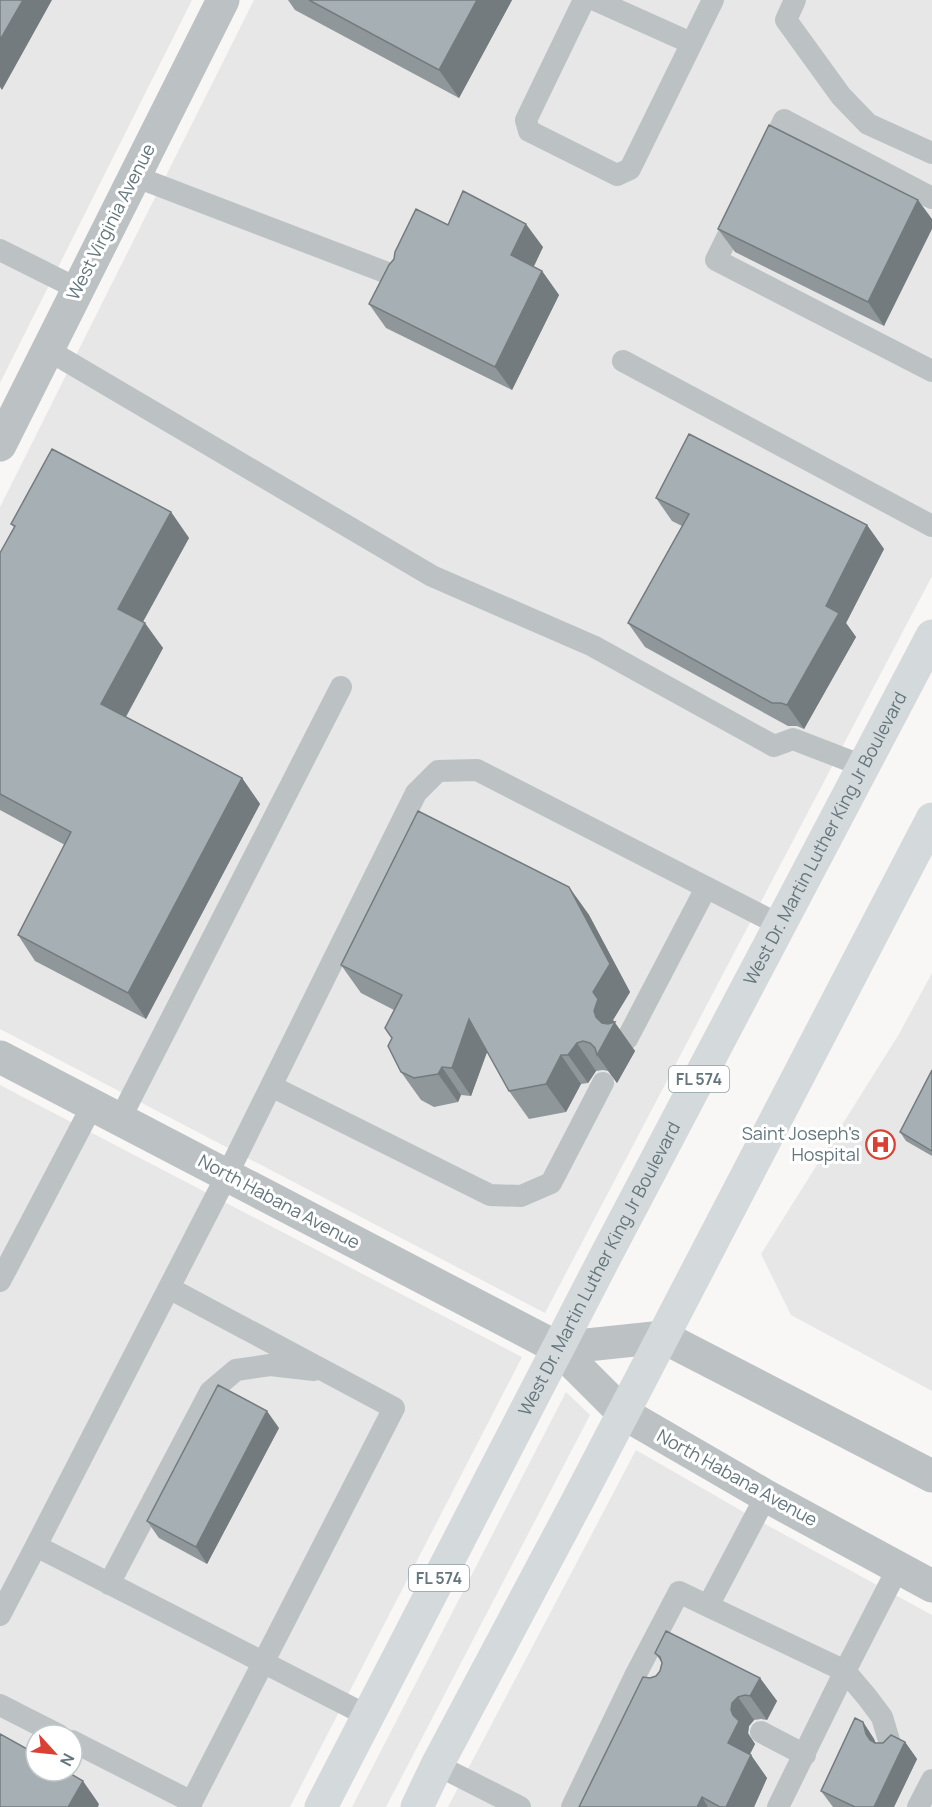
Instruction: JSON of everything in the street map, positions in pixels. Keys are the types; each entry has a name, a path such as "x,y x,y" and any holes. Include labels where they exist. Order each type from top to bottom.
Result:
{"main road":[{"name":"West Dr. Martin Luther King Jr Boulevard","path":"321,1807 558,1348 932,636"},
{"path":"417,1807 932,819"}],"street":[{"name":"West Virginia Avenue","path":"0,445 223,0"},
{"name":"North Habana Avenue","path":"0,1057 558,1348 623,1413 766,1496 932,1586"},
{"path":"558,1348 663,1337 932,1476"}],"lane":[{"path":"584,0 526,120 529,130 617,175 630,169 713,0"},
{"path":"595,0 691,43"},
{"path":"795,0 786,20 841,96 868,124 932,153"},
{"path":"758,174 784,120 932,198"},
{"path":"134,176 398,277"},
{"path":"747,195 716,260 932,370"},
{"path":"0,250 78,289"},
{"path":"48,350 432,576 592,646 774,746 793,739 863,766"},
{"path":"623,361 932,526"},
{"path":"0,1281 106,1112 341,687"},
{"path":"0,1615 227,1175 416,793 438,771 477,770 780,925"},
{"path":"627,1039 706,888"},
{"path":"271,1086 490,1195 521,1196 550,1183 603,1083"},
{"path":"84,1748 190,1804 394,1408 169,1288"},
{"path":"109,1584 210,1392 236,1370 270,1365 325,1371"},
{"path":"708,1606 766,1496"},
{"path":"36,1546 368,1716"},
{"path":"778,1807 898,1566"},
{"path":"578,1805 646,1679 679,1592 845,1671 882,1717 891,1747"},
{"path":"0,1705 35,1723"},
{"path":"761,1732 805,1755"},
{"path":"437,1765 520,1807"},
{"path":"918,1807 932,1780"}],"shaded area":[{"path":"0,0 192,0 0,383"},
{"path":"254,0 932,0 932,576 545,1313 0,1029 0,507"},
{"name":"Saint Joseph's Hospital","path":"932,973 932,1391 791,1315 761,1254 899,1034"},
{"path":"0,1085 522,1357 290,1807 0,1807"},
{"path":"566,1392 590,1415 386,1807 352,1807"},
{"path":"636,1450 754,1518 932,1615 932,1807 448,1807"}],"building":[{"path":"0,0 23,0 0,40"},
{"path":"309,0 477,0 439,70"},
{"path":"769,125 918,200 868,302 718,229"},
{"path":"463,191 526,224 511,255 542,271 495,367 369,304 394,259 395,252 416,209 448,225"},
{"path":"689,434 867,525 826,606 839,613 787,705 772,703 628,623 689,514 656,498"},
{"path":"52,449 171,512 118,609 145,623 101,704 242,778 128,993 18,935 71,832 0,794 0,553 15,526 11,524"},
{"path":"418,811 569,887 610,964 593,992 598,999 594,1011 602,1023 615,1022 597,1055 590,1043 583,1041 577,1043 568,1055 561,1055 546,1084 509,1091 469,1019 452,1068 442,1067 438,1074 414,1078 401,1072 388,1046 392,1038 385,1028 402,995 341,965"},
{"path":"932,1070 932,1151 900,1132"},
{"path":"218,1385 267,1411 196,1547 147,1521"},
{"path":"666,1631 760,1678 750,1696 738,1697 732,1703 731,1710 739,1721 728,1743 751,1755 726,1807 720,1807 702,1797 697,1807 579,1807 643,1677 656,1676 660,1671 662,1663 660,1657 655,1653"},
{"path":"855,1718 863,1722 866,1734 875,1743 883,1743 891,1735 905,1742 874,1807 855,1807 821,1791"},
{"path":"0,1734 24,1747 24,1783 82,1783 68,1807 0,1807"}],"place":[{"name":"Saint Joseph's Hospital","path":"881,1144"}]}
